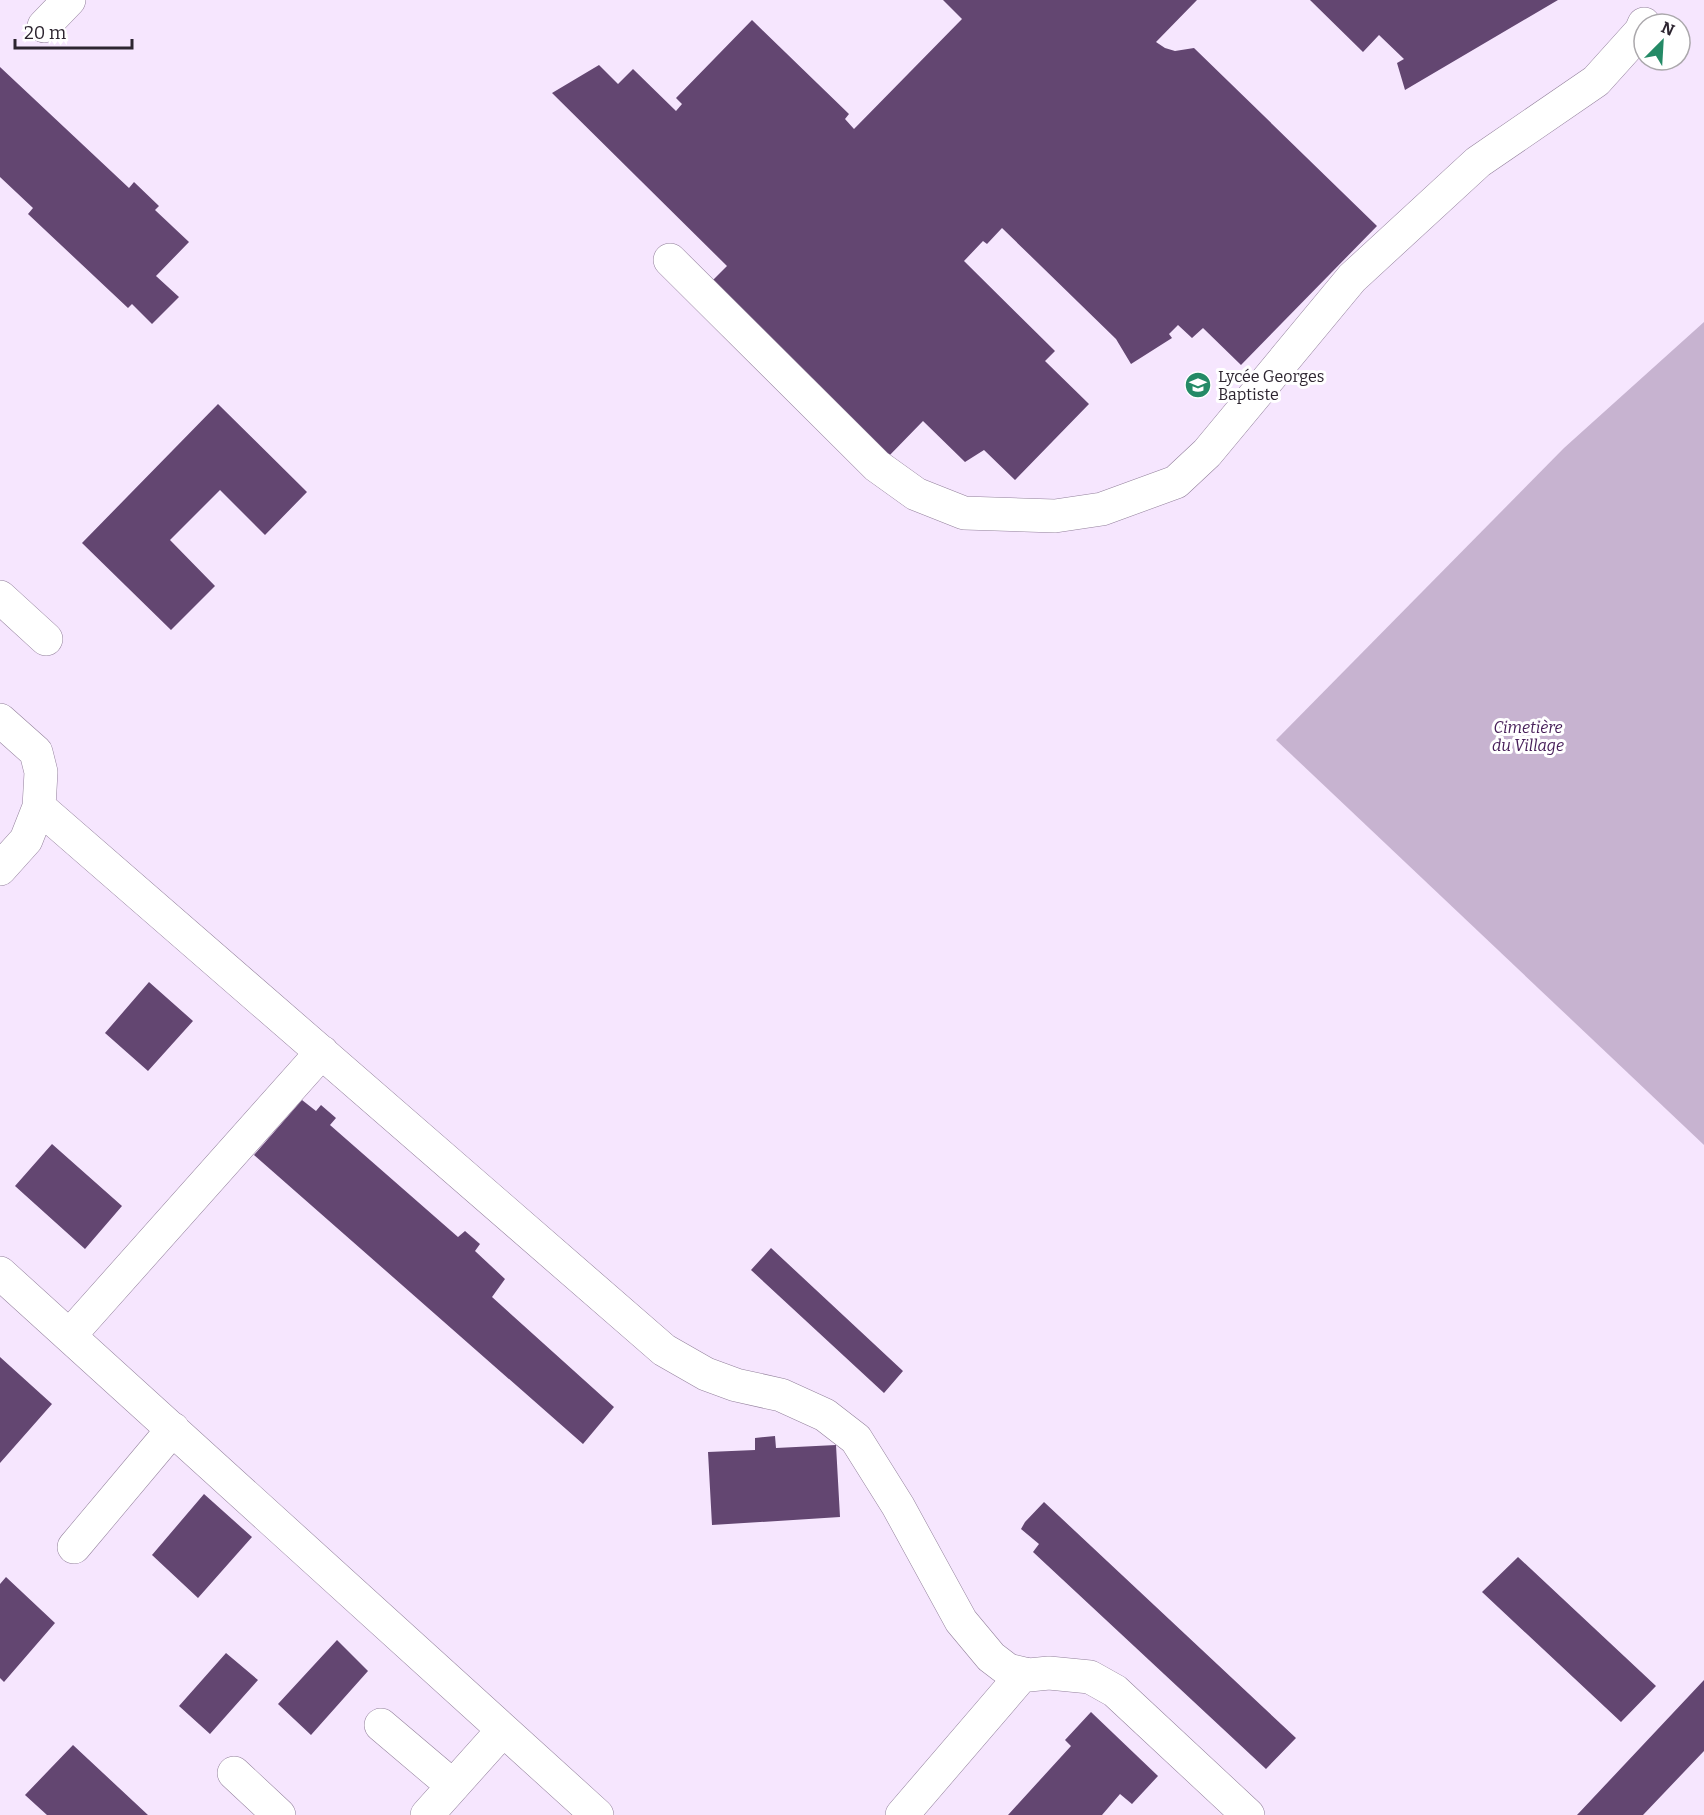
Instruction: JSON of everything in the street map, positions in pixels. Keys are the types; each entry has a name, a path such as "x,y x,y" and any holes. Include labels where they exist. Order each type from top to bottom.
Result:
{"lane":[{"path":"44,26 69,0"},
{"path":"670,260 877,466 916,494 964,513 1055,516 1102,509 1176,482 1207,453 1352,278 1478,162 1596,81 1632,41"},
{"path":"0,597 46,639"},
{"path":"0,720 36,752 41,772 39,807 26,840 0,869"},
{"path":"39,807 664,1350 706,1374 781,1395 825,1415 856,1439 898,1506 961,1622 991,1657 1008,1670 1029,1676 1048,1673 1090,1677 1115,1690 1248,1815"},
{"path":"70,1335 322,1052"},
{"path":"0,1273 597,1815"},
{"path":"74,1547 173,1429"},
{"path":"902,1815 1023,1674"},
{"path":"381,1725 453,1786"},
{"path":"427,1815 503,1730"},
{"path":"234,1773 279,1815"}],"green space":[{"name":"Cimetière du Village","path":"1704,322 1704,1145 1276,740 1564,448"}],"building":[{"path":"943,0 1197,0 1156,42 1175,51 1194,48 1377,226 1241,365 1203,328 1192,338 1178,325 1169,334 1172,338 1131,364 1116,339 1002,228 987,244 983,241 964,261 1055,351 1045,361 1089,404 1015,480 984,450 965,462 923,421 887,458 709,284 727,266 552,93 599,65 618,84 633,69 676,111 682,104 676,98 752,20 849,114 845,119 854,129 962,19"},
{"path":"1310,0 1558,0 1405,90 1397,63 1404,59 1379,35 1363,52"},
{"path":"0,67 129,188 134,182 159,206 155,210 189,242 156,276 179,297 152,324 132,304 128,308 28,214 33,208 0,177"},
{"path":"218,404 307,492 265,535 220,490 170,540 215,586 171,630 82,543"},
{"path":"149,982 193,1021 148,1071 105,1033"},
{"path":"302,1100 316,1111 321,1105 336,1118 330,1125 458,1237 465,1231 480,1244 475,1251 505,1279 492,1297 614,1407 583,1444 254,1155"},
{"path":"52,1144 122,1206 85,1249 15,1186"},
{"path":"771,1248 903,1371 884,1393 751,1270"},
{"path":"0,1357 52,1404 0,1463"},
{"path":"775,1436 776,1448 836,1445 840,1517 712,1525 708,1452 755,1450 755,1438"},
{"path":"204,1494 252,1537 198,1598 152,1555"},
{"path":"1044,1502 1296,1738 1266,1769 1033,1552 1039,1544 1021,1529"},
{"path":"1518,1557 1656,1686 1621,1722 1482,1592"},
{"path":"6,1577 55,1623 4,1682 0,1678 0,1584"},
{"path":"337,1640 368,1671 311,1735 278,1704"},
{"path":"226,1653 258,1680 210,1734 179,1706"},
{"path":"1704,1680 1704,1751 1643,1815 1577,1815"},
{"path":"1091,1712 1158,1776 1132,1804 1120,1794 1102,1815 1008,1815 1071,1746 1065,1740"},
{"path":"73,1745 148,1815 47,1815 25,1795"}],"place":[{"name":"Lycée Georges Baptiste","path":"1198,385"}]}
